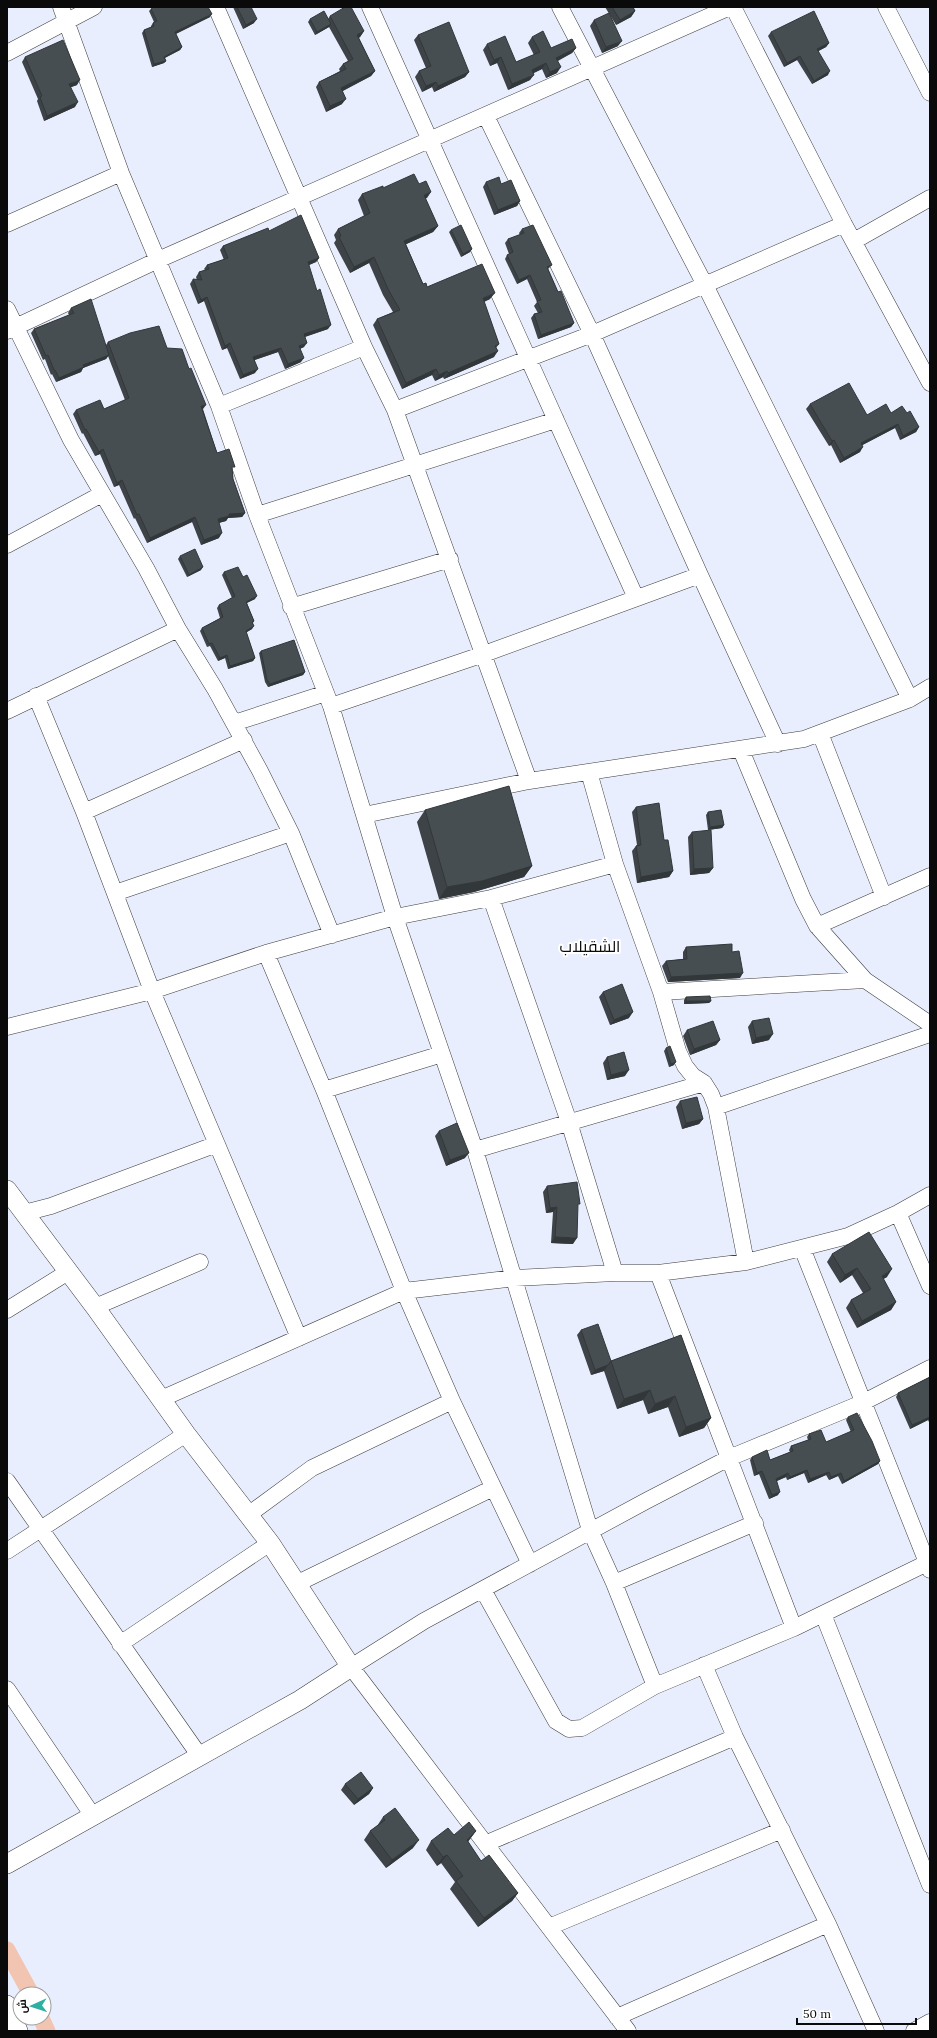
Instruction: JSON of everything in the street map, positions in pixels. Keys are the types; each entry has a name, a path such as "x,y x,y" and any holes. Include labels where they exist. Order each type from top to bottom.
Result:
{"street":[{"path":"7,53 64,14 94,7"},
{"path":"216,7 364,347 395,410 529,781"},
{"path":"370,7 636,598"},
{"path":"560,7 706,285 910,699"},
{"path":"11,329 158,260 731,7 844,224 930,383"},
{"path":"886,7 930,93"},
{"path":"64,14 121,173 219,406 291,607 328,700 395,917 475,1150 515,1278 590,1530 614,1583 655,1686"},
{"path":"486,116 592,334 700,575 778,744"},
{"path":"7,224 121,173"},
{"path":"854,241 930,198"},
{"path":"395,410 529,360 592,334 844,224"},
{"path":"7,309 11,329 71,440 146,568 178,629 244,740 292,834 332,935"},
{"path":"219,406 364,347"},
{"path":"257,515 556,420"},
{"path":"7,545 102,494"},
{"path":"291,607 450,559"},
{"path":"234,723 328,700 484,654 700,575"},
{"path":"7,711 178,629"},
{"path":"364,815 529,781 741,750 804,739 910,699 930,687"},
{"path":"36,696 84,812 152,991 299,1338"},
{"path":"820,733 884,897"},
{"path":"84,812 244,740"},
{"path":"741,750 803,899 817,926 865,980 930,1024"},
{"path":"589,772 615,864 662,992 678,1051 685,1066 704,1083 716,1107 746,1262"},
{"path":"115,893 292,834"},
{"path":"7,1027 152,991 266,954 395,917 491,898 615,864"},
{"path":"817,926 930,876"},
{"path":"491,898 569,1122 615,1273"},
{"path":"266,954 324,1090 404,1292 452,1401 530,1564"},
{"path":"662,992 865,980"},
{"path":"716,1107 930,1034"},
{"path":"324,1090 442,1054"},
{"path":"475,1150 704,1083"},
{"path":"24,1213 51,1206 217,1144"},
{"path":"7,1190 95,1307 186,1434 270,1544 298,1583 351,1666 487,1843 628,2031"},
{"path":"161,1399 404,1292 515,1278 615,1273 658,1273 746,1262 848,1236 898,1213 930,1195"},
{"path":"898,1213 930,1286"},
{"path":"483,1590 556,1721 569,1729 582,1728 655,1686 794,1628 929,1567 862,1404 802,1248"},
{"path":"95,1307 200,1262"},
{"path":"7,1310 68,1272"},
{"path":"658,1273 794,1628"},
{"path":"7,1864 199,1755 300,1700 351,1666 424,1621 590,1530 729,1458 862,1404 930,1368"},
{"path":"248,1515 312,1468 452,1401"},
{"path":"7,1551 186,1434"},
{"path":"7,1482 199,1755"},
{"path":"298,1583 493,1488"},
{"path":"614,1583 754,1523"},
{"path":"120,1644 270,1544"},
{"path":"823,1614 930,1885"},
{"path":"704,1665 735,1737 828,1924 876,2031"},
{"path":"7,1689 93,1816"},
{"path":"487,1843 735,1737"},
{"path":"549,1927 782,1830"},
{"path":"617,2017 828,1924"},
{"path":"7,2005 18,2031"},
{"path":"914,2031 930,2022"}],"building":[{"path":"154,7 208,7 212,14 175,32 182,47 164,57 166,61 154,64 144,30 154,26 153,23 157,21 151,9"},
{"path":"237,7 251,7 257,19 246,25"},
{"path":"345,7 351,7 364,31 357,35 375,71 341,88 346,99 330,106 319,82 346,69 343,64 353,59 330,16"},
{"path":"612,7 633,7 635,11 620,20"},
{"path":"324,11 331,24 317,32 310,19"},
{"path":"814,11 829,43 817,49 830,71 814,81 800,56 787,63 771,32"},
{"path":"609,13 622,41 606,47 594,20"},
{"path":"449,22 469,72 438,86 436,82 426,86 419,71 431,66 418,35"},
{"path":"543,31 551,48 572,39 576,48 556,58 561,67 550,72 546,63 532,70 534,75 512,84 501,57 494,60 487,44 505,36 516,62 540,52 532,37"},
{"path":"63,40 80,80 69,84 78,102 47,116 40,97 42,96 25,57"},
{"path":"414,174 419,184 426,181 431,192 424,195 438,226 404,241 423,284 426,283 427,287 482,264 495,293 483,298 499,344 495,346 498,351 448,373 447,371 439,375 436,369 406,383 377,319 400,310 388,289 374,257 354,267 339,237 341,236 338,229 370,213 362,194 383,186 383,188"},
{"path":"499,177 501,184 511,180 520,201 498,210 486,182"},
{"path":"301,215 319,258 308,262 317,291 320,289 331,325 304,334 307,343 299,346 304,358 288,364 281,348 253,357 258,369 243,375 230,343 225,346 207,297 201,300 193,279 202,280 199,272 209,269 207,265 228,258 223,246 268,228 269,231"},
{"path":"461,225 472,249 463,254 451,230"},
{"path":"533,225 552,265 547,267 558,292 561,291 574,323 541,335 534,314 542,312 537,301 541,300 530,275 519,280 507,255 513,252 508,239 524,233 522,229"},
{"path":"91,299 109,355 83,365 84,367 59,378 48,355 46,356 34,329 74,313 71,308"},
{"path":"159,326 167,348 182,349 189,369 191,368 206,405 201,406 217,453 229,449 235,467 232,467 233,479 245,513 229,514 229,516 218,519 222,533 204,540 195,517 150,538 139,514 137,515 122,480 117,483 103,449 99,452 86,429 85,430 76,410 100,400 104,409 129,398 108,342 130,333"},
{"path":"849,383 867,415 886,404 891,413 902,406 907,413 910,411 919,427 903,436 898,424 861,443 863,447 844,458 810,404"},
{"path":"195,549 203,567 189,575 180,556"},
{"path":"238,567 243,577 247,575 257,596 246,602 254,621 252,622 254,626 246,631 255,658 230,666 227,655 220,658 212,643 209,644 202,628 223,617 219,605 235,596 224,572"},
{"path":"294,640 305,672 270,684 267,680 261,651"},
{"path":"509,786 532,866 482,881 447,887 425,810"},
{"path":"659,803 664,840 668,840 673,871 641,877 636,846 641,845 636,807"},
{"path":"721,810 724,825 710,827 708,812"},
{"path":"711,830 713,868 694,869 692,832"},
{"path":"732,944 732,952 739,951 743,973 671,977 666,961 687,959 686,947"},
{"path":"622,984 633,1012 614,1020 603,992"},
{"path":"710,996 711,1001 686,1001 686,997"},
{"path":"769,1018 773,1034 756,1038 752,1021"},
{"path":"713,1021 720,1040 694,1049 687,1030"},
{"path":"670,1046 676,1062 671,1064 666,1048"},
{"path":"624,1052 629,1070 611,1075 607,1057"},
{"path":"697,1097 703,1119 686,1123 680,1101"},
{"path":"457,1123 469,1153 450,1160 439,1131"},
{"path":"577,1182 580,1204 578,1204 577,1238 555,1237 557,1207 550,1208 547,1186"},
{"path":"869,1232 892,1269 882,1276 896,1302 862,1321 851,1300 871,1289 857,1268 845,1275 832,1254"},
{"path":"598,1324 611,1361 608,1365 595,1370 581,1330"},
{"path":"681,1335 711,1418 686,1427 675,1396 655,1404 650,1390 624,1399 611,1361"},
{"path":"930,1377 930,1417 912,1425 898,1393"},
{"path":"857,1413 872,1441 880,1461 844,1481 841,1473 831,1477 829,1472 810,1479 807,1470 790,1477 788,1473 776,1479 780,1492 772,1495 762,1471 757,1473 752,1457 767,1450 770,1460 793,1451 791,1446 811,1439 809,1434 821,1430 826,1442 854,1430 848,1417"},
{"path":"361,1772 373,1788 358,1799 345,1784"},
{"path":"395,1808 419,1840 392,1860 370,1831 385,1820 383,1817"},
{"path":"469,1822 476,1831 467,1840 481,1861 489,1855 518,1893 484,1918 456,1881 463,1876 447,1855 443,1857 431,1841 448,1828 454,1835"}],"waterway":[{"path":"7,1950 27,1986"},
{"path":"45,2026 47,2031"}],"district":[{"name":"الشقيلاب","path":"590,946"}]}
